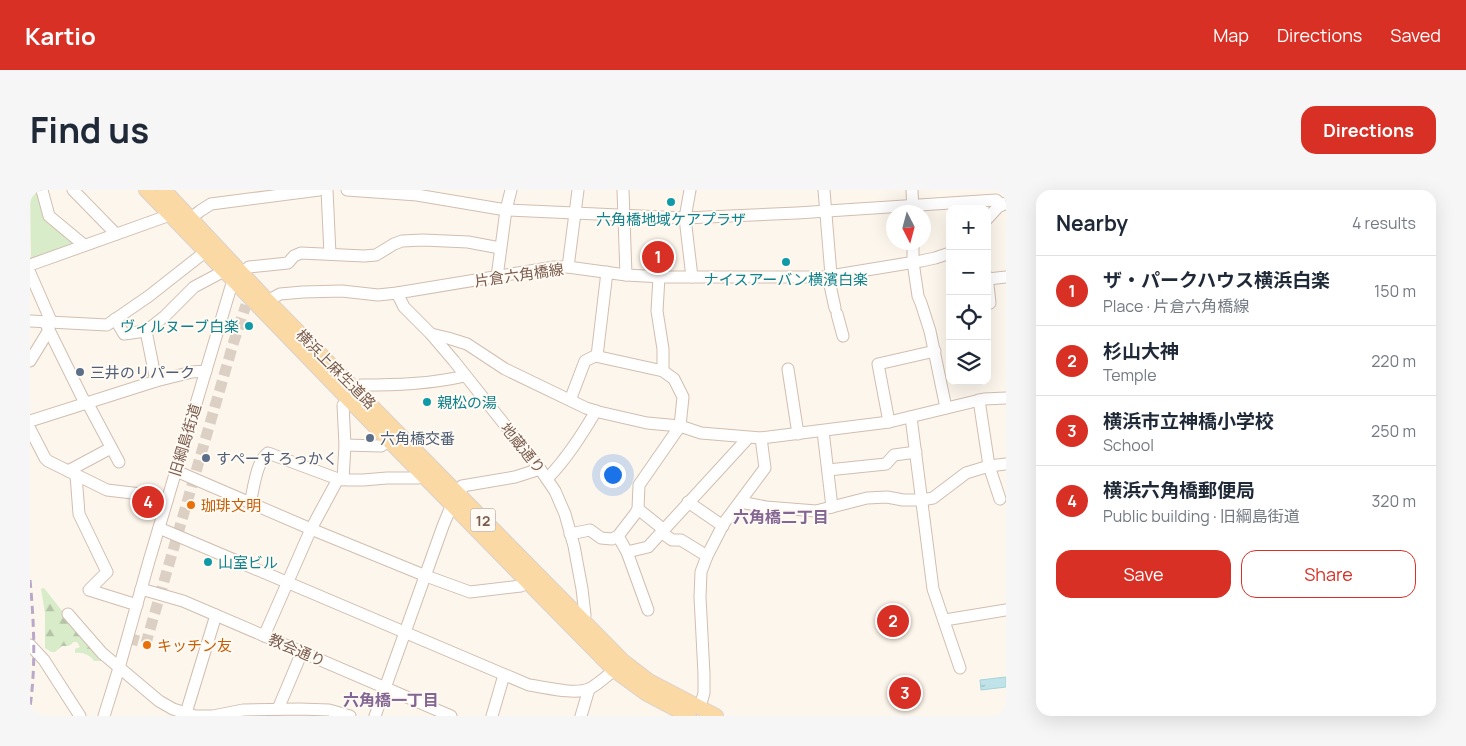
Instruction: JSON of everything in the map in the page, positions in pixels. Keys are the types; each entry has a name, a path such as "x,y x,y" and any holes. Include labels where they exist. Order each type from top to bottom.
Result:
{"main road":[{"name":"横浜上麻生道路","path":"146,190 205,252 263,303 578,624 614,670 646,694 688,713 716,716"},
{"name":"横浜上麻生道路","path":"164,190 191,218 233,275"},
{"name":"横浜上麻生道路","path":"352,395 388,440 423,474 456,500 526,581 623,662 688,713"}],"street":[{"path":"42,190 49,216 84,245"},
{"path":"73,190 116,234"},
{"path":"191,218 211,204 319,190"},
{"path":"327,190 330,254"},
{"path":"347,190 417,195 506,210 624,216 685,218 886,210"},
{"path":"497,277 506,210 511,190"},
{"path":"568,267 578,190"},
{"path":"623,190 626,274"},
{"path":"690,190 685,218 692,277"},
{"path":"824,190 830,276 844,342"},
{"path":"912,190 913,205"},
{"path":"931,207 1000,199"},
{"path":"991,213 1000,199"},
{"path":"30,265 170,215"},
{"path":"115,319 124,334 146,330 165,316 201,282 233,275 249,267 288,263 294,256 301,253 376,255 402,241 423,240 468,242 500,248"},
{"path":"913,250 918,296 935,351 946,408"},
{"path":"30,321 48,325 107,325 149,296 205,252"},
{"name":"片倉六角橋線","path":"263,303 280,294 342,291 378,295 554,267 659,277 751,278 830,276 935,258 946,254"},
{"path":"597,356 607,272"},
{"path":"30,273 48,325 86,402 119,462"},
{"name":"旧綱島街道","path":"104,716 233,275"},
{"path":"659,277 657,311 663,349 663,371"},
{"path":"991,277 1006,278"},
{"name":"地蔵通り","path":"397,293 404,307 431,334 540,469 555,491 565,514 586,612 584,619 578,624"},
{"path":"30,361 48,325"},
{"path":"146,330 156,381"},
{"path":"431,334 467,344 505,369 596,412 646,423 680,426 701,433 748,438 798,434 889,422 978,400 1006,398"},
{"path":"889,422 878,364 935,351"},
{"path":"570,534 590,530 601,538 612,540 618,536 638,509 639,485 680,426 683,397 674,379 663,371 594,356 585,361 572,395 572,402"},
{"path":"788,369 798,434"},
{"path":"30,421 156,381 192,372 206,371"},
{"path":"264,636 311,529 341,479 345,445 343,405 361,386 440,382 465,376"},
{"path":"978,400 990,466 1000,499"},
{"path":"547,479 564,461 596,412"},
{"path":"911,417 933,589 960,668"},
{"path":"30,429 48,461 107,490 141,494 167,501"},
{"path":"823,431 832,507"},
{"path":"627,552 648,546 748,438"},
{"path":"688,713 704,693 700,597 701,572 723,526 765,468 761,438"},
{"path":"345,445 381,446 388,440"},
{"path":"72,473 111,448"},
{"path":"828,470 886,464 894,455 916,452"},
{"path":"250,503 260,463 268,453 341,479 418,478 423,474"},
{"path":"740,502 766,507 816,511 867,498 887,497 903,500 922,500 933,498 966,473 990,466 1006,464"},
{"path":"375,716 426,576 462,486 515,477 540,469"},
{"path":"176,471 311,529 470,592 521,586 526,581"},
{"path":"72,473 79,514 107,572 89,590 137,605"},
{"path":"688,502 723,526"},
{"path":"638,509 672,540 680,540 707,556"},
{"path":"159,528 529,685 579,690 589,688 614,670"},
{"path":"618,536 627,552 648,610"},
{"name":"教会通り","path":"141,588 183,601 451,716"},
{"path":"944,620 1006,610"},
{"path":"68,614 102,653 159,701 173,709 195,716 213,716 243,710 278,709 329,710 350,716"},
{"path":"186,713 216,615"},
{"path":"30,645 44,660 80,716"},
{"path":"278,709 302,652"},
{"path":"492,716 504,675"},
{"path":"582,716 589,688"}],"green space":[{"path":"30,190 38,190 47,218 74,240 73,244 31,259"},
{"path":"44,588 63,612 64,619 68,620 103,658 101,661 94,661 86,654 75,653 75,649 80,647 77,642 73,642 68,646 62,646 55,652 45,648 45,613 41,589"}],"water":[{"path":"1006,677 1006,687 981,690 980,680"}],"tunnel":[{"path":"128,638 146,643 246,305"}],"railway":[{"path":"30,580 34,644 30,707"}],"place":[{"name":"六角橋地域ケアプラザ","path":"671,202"},
{"name":"ザ・パークハウス横浜白楽","path":"658,257"},
{"name":"ナイスアーバン横濱白楽","path":"786,262"},
{"name":"ヴィルヌーブ白楽","path":"249,326"},
{"name":"三井のリパーク","path":"80,372"},
{"name":"親松の湯","path":"427,402"},
{"name":"六角橋交番","path":"370,438"},
{"name":"すぺーす ろっかく","path":"206,458"},
{"name":"横浜六角橋郵便局","path":"148,502"},
{"name":"珈琲文明","path":"191,505"},
{"name":"山室ビル","path":"208,562"},
{"name":"杉山大神","path":"893,621"},
{"name":"キッチン友","path":"147,645"},
{"name":"横浜市立神橋小学校","path":"905,693"}],"district":[{"name":"六角橋二丁目","path":"781,517"},
{"name":"六角橋一丁目","path":"391,700"}]}
